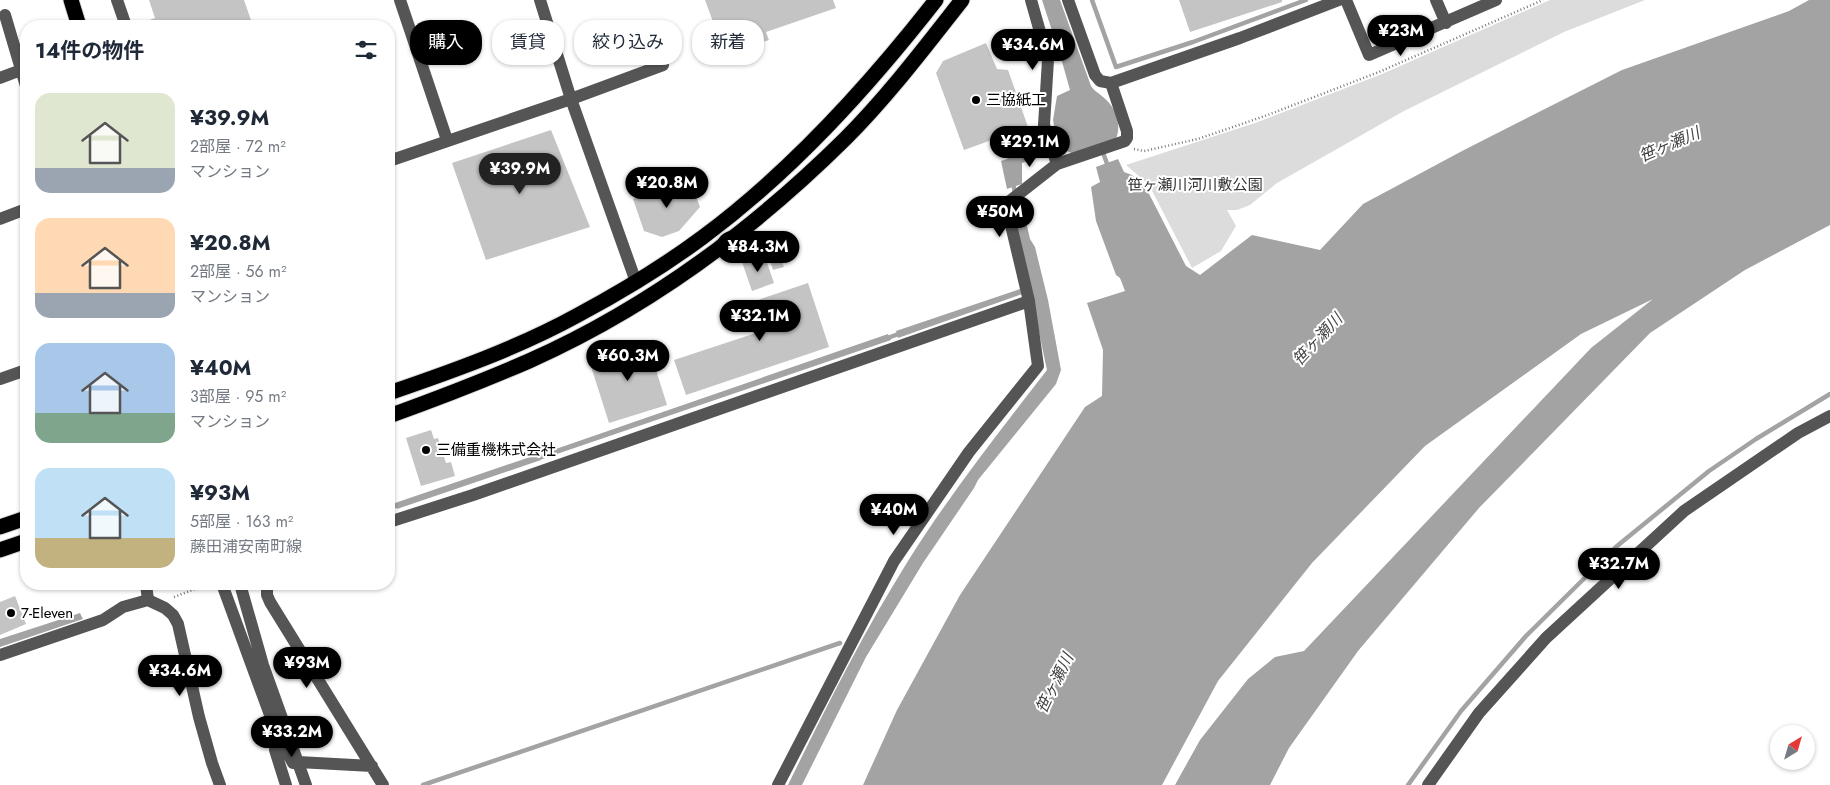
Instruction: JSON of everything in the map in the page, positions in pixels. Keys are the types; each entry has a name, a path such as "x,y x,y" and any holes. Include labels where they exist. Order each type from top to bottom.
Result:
{"highway":[{"path":"71,0 77,20"},
{"path":"395,391 476,362 577,316 636,282 704,237 785,169 858,94 936,0"},
{"path":"395,414 530,360 583,334 643,300 713,254 798,184 846,138 916,59 962,0"},
{"path":"0,527 20,520"},
{"path":"0,550 20,543"}],"street":[{"path":"116,0 124,20"},
{"path":"400,0 447,140"},
{"path":"540,0 571,99 636,282"},
{"path":"1031,0 1048,60 1043,115 1046,134 1055,159"},
{"path":"1068,0 1095,75 1100,81 1111,83 1240,38 1339,0"},
{"path":"1346,0 1369,55 1496,0"},
{"path":"1436,0 1446,23"},
{"path":"5,15 20,67"},
{"path":"395,159 571,99 663,65"},
{"path":"0,78 20,70"},
{"path":"778,785 894,561 969,452 1038,366 1027,294 1006,204 1055,159 1088,155 1123,142 1128,138 1111,83"},
{"path":"0,219 20,212"},
{"path":"395,520 473,495 1027,294"},
{"path":"0,379 20,372"},
{"path":"1428,785 1478,713 1553,631 1684,511 1798,434 1830,416"},
{"path":"148,590 153,601 173,615 178,624 199,717 220,785"},
{"path":"224,590 277,734 289,758 304,780"},
{"path":"242,590 264,665 304,780"},
{"path":"267,590 270,602 382,785"},
{"path":"0,655 103,620 123,607 153,601"},
{"path":"277,734 275,750 286,785"},
{"path":"298,762 372,766"}],"path":[{"path":"1530,0 1532,6"},
{"path":"1123,142 1135,151 1144,151 1198,139 1379,72 1543,0"},
{"path":"1378,68 1379,72"},
{"path":"153,601 190,590"}],"green space":[{"name":"笹ヶ瀬川河川敷公園","path":"1550,0 1645,0 1564,32 1404,111 1277,183 1250,205 1237,210 1227,210 1236,226 1221,251 1192,268 1149,185 1126,165 1255,123 1382,74"}],"water":[{"path":"1042,0 1060,0 1091,86 1108,102 1115,112 1118,131 1114,143 1077,156 1061,148 1057,149 1052,136 1056,135 1053,120 1057,96 1070,90"},
{"name":"笹ヶ瀬川","path":"1809,0 1830,0 1830,225 1745,270 1650,333 1479,508 1358,651 1289,748 1270,785 1175,785 1200,740 1248,679 1275,657 1304,651 1591,348 1653,299 1581,334 1425,446 1312,563 1218,681 1162,785 863,785 897,710 960,595 1085,407 1102,396 1103,350 1087,303 1125,291 1120,278 1116,275 1096,221 1091,187 1100,182 1096,167 1118,159 1124,172 1132,175 1145,186 1186,266 1200,275 1252,235 1320,250 1363,204 1464,150 1622,70 1789,11"},
{"path":"1040,142 1045,155 1022,163 1022,184 1007,189 1001,161 1007,159 1014,151"},
{"path":"1023,208 1048,300 1061,370 1056,384 978,480 923,563 866,657 802,785 788,785 830,700 891,588 958,487 1047,370 1013,210"},
{"path":"1020,289 1022,294 898,338 896,331"},
{"path":"888,334 891,340 551,456 550,451"},
{"path":"539,454 541,460 397,509 395,503"},
{"path":"80,613 83,619 0,647 0,639"}],"building":[{"path":"149,0 244,0 251,20 150,20 155,18"},
{"path":"705,0 833,0 836,8 766,32 769,40 764,42 764,20 712,20"},
{"path":"1179,0 1282,0 1282,2 1190,32"},
{"path":"986,43 997,69 1008,70 1028,127 964,150 936,73 943,61"},
{"path":"551,130 590,227 486,260 452,163"},
{"path":"690,180 700,207 679,231 662,237 644,231 633,199"},
{"path":"776,245 784,267 773,270 766,248"},
{"path":"764,254 774,283 752,291 742,262"},
{"path":"808,283 829,347 686,395 674,360 756,333 746,304"},
{"path":"647,341 667,405 609,423 589,360"},
{"name":"三備重機株式会社","path":"431,430 434,439 438,438 446,463 451,462 455,476 421,486 406,438"},
{"name":"7-Eleven","path":"15,596 26,624 0,635 0,602"}],"waterway":[{"path":"1092,0 1116,67 1193,42 1306,0"},
{"path":"1102,150 1109,169"},
{"path":"1013,181 1018,213"},
{"path":"885,339 901,333"},
{"path":"1408,785 1461,711 1526,636 1617,546 1709,471 1756,439 1830,394"},
{"path":"535,459 556,452"},
{"path":"395,506 402,504"},
{"path":"423,785 840,643"}],"place":[{"name":"三協紙工","path":"976,100"},
{"name":"三備重機株式会社","path":"426,450"},
{"name":"7-Eleven","path":"11,613"}]}
